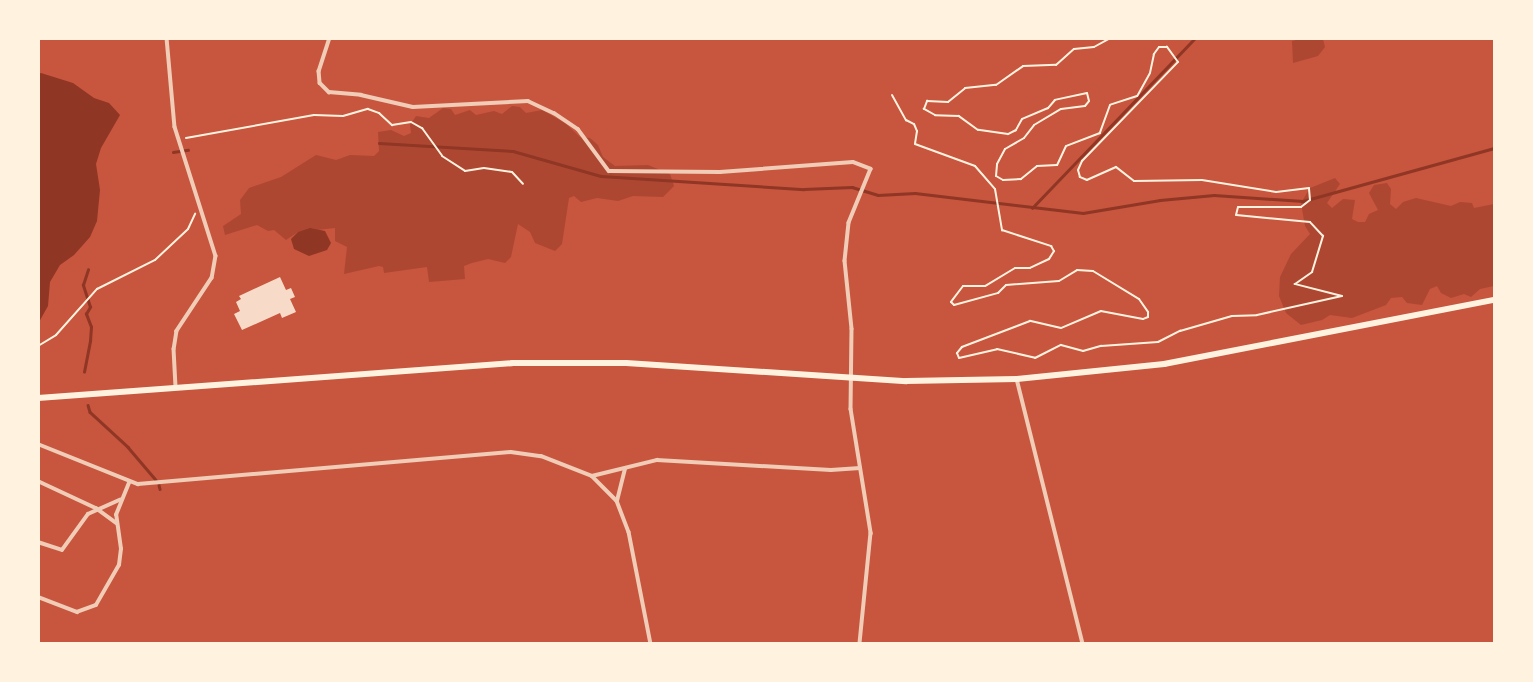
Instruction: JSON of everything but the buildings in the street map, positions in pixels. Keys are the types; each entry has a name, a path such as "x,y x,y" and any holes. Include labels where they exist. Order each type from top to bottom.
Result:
{"main road":[{"path":"38,398 512,363 626,363 852,379 1017,379 1164,364 1494,300"}],"street":[{"path":"167,38 177,134 215,253 216,264 212,278 177,331 174,349 176,387"},
{"path":"330,38 319,71 320,83 329,92 361,95 413,107 528,101 554,113 578,129 609,171 720,172 853,162 871,169 849,223 845,261 852,329 851,409 871,533 860,643"},
{"path":"1017,379 1083,643"},
{"path":"38,444 129,483 511,452 541,456 592,476 617,501 633,545 651,643"},
{"path":"592,476 657,460 831,470 860,468"},
{"path":"617,501 625,469"},
{"path":"38,481 96,508 117,523"},
{"path":"38,597 77,612 93,608 118,565 121,549 117,523 120,500 129,483"},
{"path":"38,542 62,550 82,519 96,508 120,500"}],"path":[{"path":"891,95 906,120 918,131 915,144 975,166 995,189 1000,202 1002,230 1051,246 1054,251 1049,259 1030,268 1015,268 985,286 963,286 951,302 954,305 998,293 1006,285 1059,281 1077,270 1093,271 1139,299 1148,312 1148,317 1143,320 1101,311 1061,328 1030,321 993,337 962,346 957,353 959,358 997,349 1035,358 1061,345 1083,351 1101,346 1158,342 1180,331 1232,316 1257,315 1342,296 1295,284 1312,272 1323,236 1310,222 1236,215 1238,207 1301,207 1310,201 1309,188 1276,192 1210,184 1202,180 1133,181 1116,167 1087,180 1080,177 1078,170 1082,161 1178,62 1167,47 1159,47 1154,54 1150,73 1137,96 1110,106 1100,133 1066,146 1057,165 1050,168 1037,166 1021,179 1003,180 996,176 996,164 1004,149 1024,138 1034,125 1061,109 1085,107 1089,102 1087,93 1055,100 1048,108 1022,119 1016,130 1008,134 978,130 959,116 935,115 924,109 927,101 948,102 965,88 996,85 1023,66 1054,65 1074,49 1094,47 1110,38"},
{"path":"177,134 186,138 314,115 343,117 368,109 379,113 392,125 411,122 422,128 442,156 465,171 484,168 512,172 523,184"},
{"path":"38,346 55,335 97,289 155,260 188,229 200,204"}],"shaded area":[{"path":"1323,39 1325,47 1318,56 1293,63 1292,41"},
{"path":"38,74 73,83 94,98 109,103 120,115 101,148 96,164 100,190 97,221 90,237 74,255 60,265 50,282 48,306 39,322"},
{"path":"512,106 520,107 526,113 542,110 565,123 580,137 590,138 598,145 603,157 615,166 648,165 670,174 674,186 663,197 633,196 618,201 597,198 581,202 574,196 569,198 562,244 555,251 535,243 530,232 518,224 511,257 505,263 488,259 464,266 465,279 429,282 427,267 384,273 383,267 379,266 344,274 347,247 335,241 335,228 298,232 286,240 274,230 268,231 257,225 225,235 223,226 241,214 240,200 249,188 281,177 316,155 336,160 350,155 374,156 379,151 378,132 391,130 404,136 411,133 410,125 416,116 429,118 443,108 451,109 455,115 470,110 476,115 494,111 502,114"},
{"path":"1335,178 1340,184 1327,203 1332,208 1343,199 1355,200 1352,219 1358,222 1365,222 1369,214 1378,210 1369,193 1374,185 1387,183 1391,189 1390,204 1396,209 1403,202 1416,198 1451,206 1460,202 1472,203 1474,208 1494,204 1494,286 1480,289 1471,297 1464,294 1451,298 1441,293 1437,286 1430,289 1422,305 1407,303 1402,297 1391,298 1386,305 1352,318 1330,315 1322,320 1301,325 1286,313 1279,296 1280,277 1291,254 1310,234 1305,226 1301,203 1310,188"},
{"path":"310,228 325,231 331,243 327,250 309,256 294,249 291,239 298,232"}],"waterway":[{"path":"1032,208 1195,38"},
{"path":"379,143 513,151 601,176 804,189 852,187 878,195 915,193 1083,213 1160,200 1214,195 1303,201 1494,148"},
{"path":"173,152 188,150"},
{"path":"84,372 91,327 86,314 90,307 83,285 88,270"},
{"path":"88,405 90,412 128,447 156,480"},
{"path":"159,485 160,489"}]}
